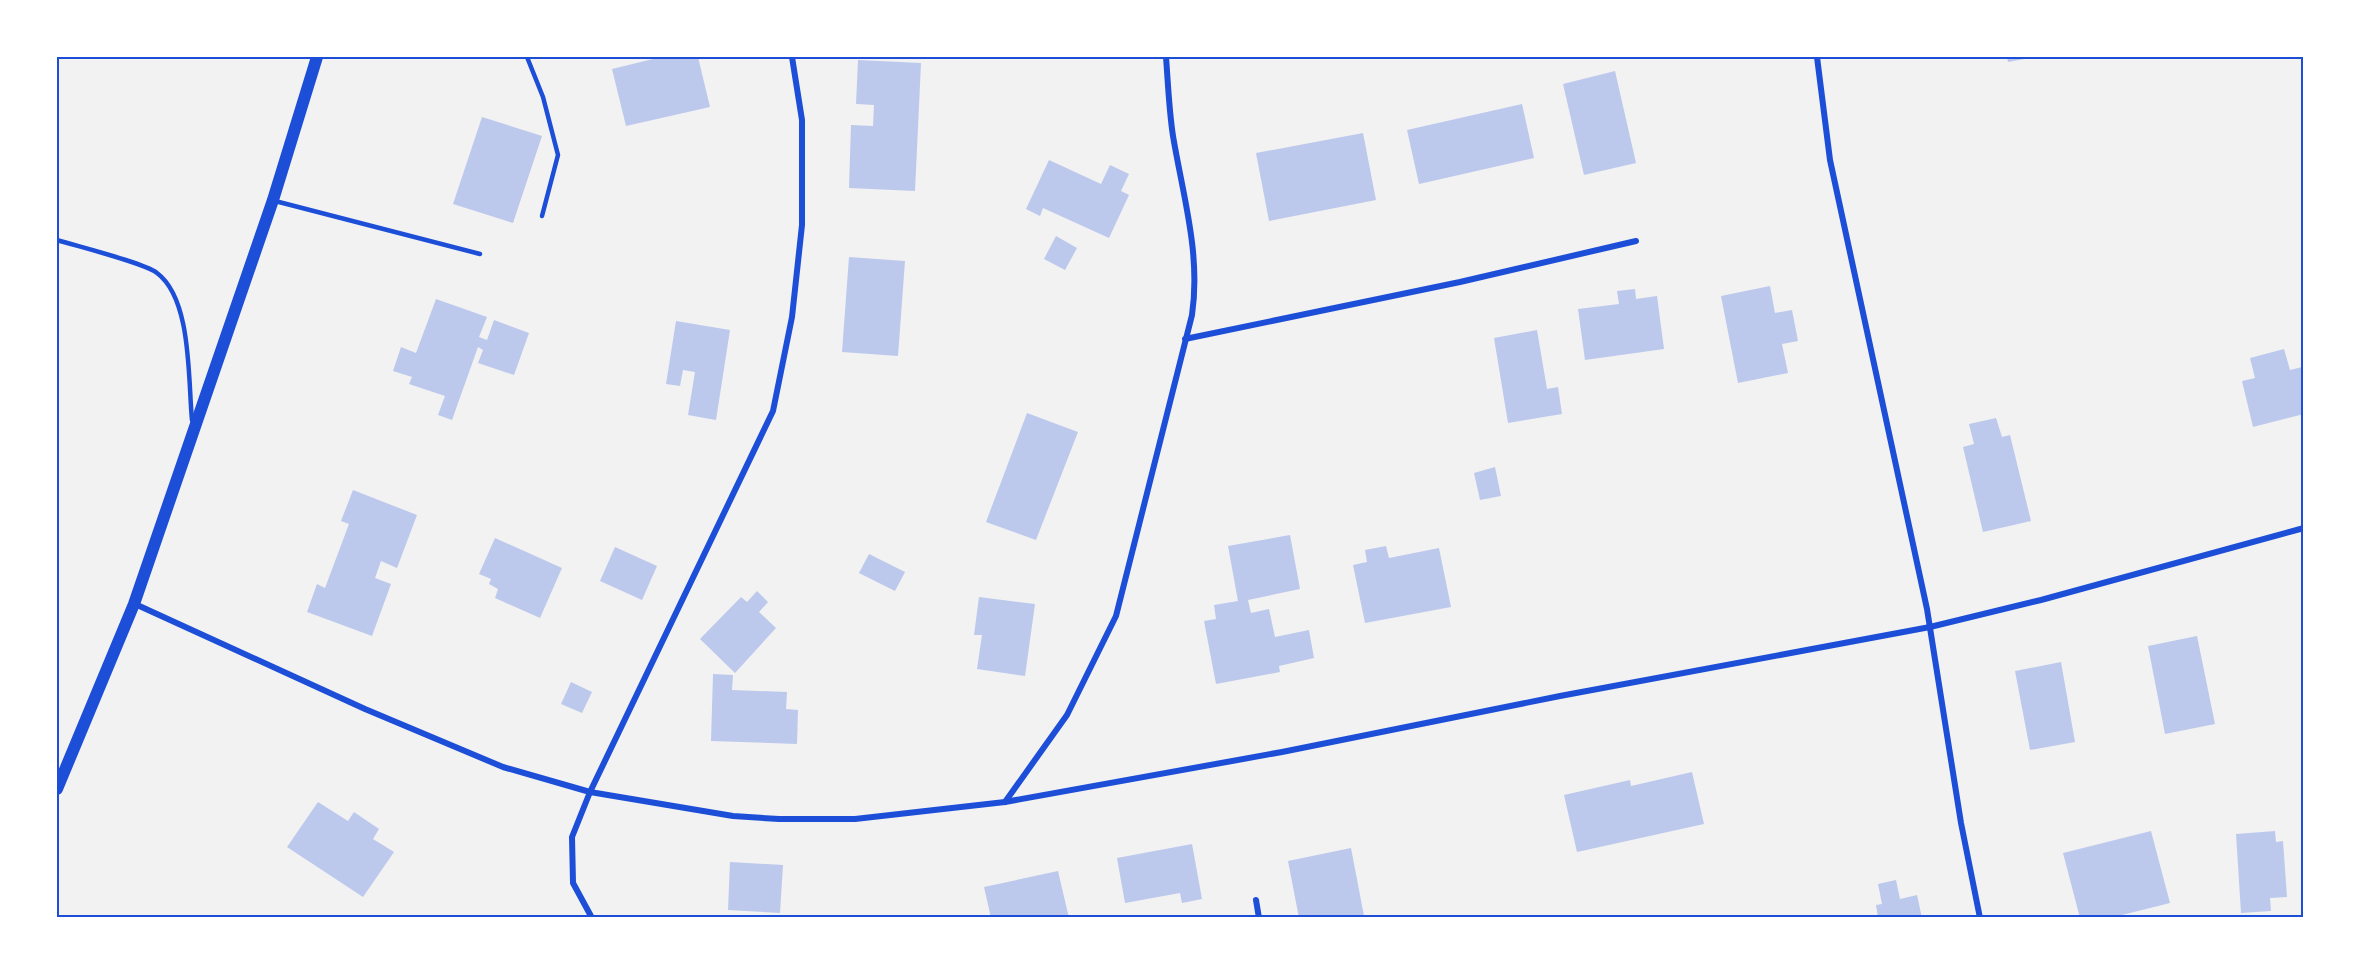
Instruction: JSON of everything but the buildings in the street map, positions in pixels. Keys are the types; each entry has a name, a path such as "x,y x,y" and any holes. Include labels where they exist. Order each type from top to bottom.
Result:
{"main road":[{"path":"57,789 134,604 273,200 317,57"}],"street":[{"path":"592,918 573,883 573,837 590,792 773,411 792,317 802,225 802,120 792,57"},
{"path":"1005,802 1067,715 1116,616 1185,339 1195,291 1193,239 1173,133 1166,57"},
{"path":"1817,57 1830,160 1930,627 1961,823 1980,918"},
{"path":"1185,339 1460,282 1636,241"},
{"path":"134,604 468,754 503,767 590,792 733,816 779,819 875,817 1005,802 1282,752 1560,696 1930,627 2041,600 2304,528"},
{"path":"1256,900 1259,918"}],"lane":[{"path":"527,57 543,97 558,155 542,216"},
{"path":"273,200 480,254"},
{"path":"57,240 156,271 171,287 183,319 194,431"}]}
